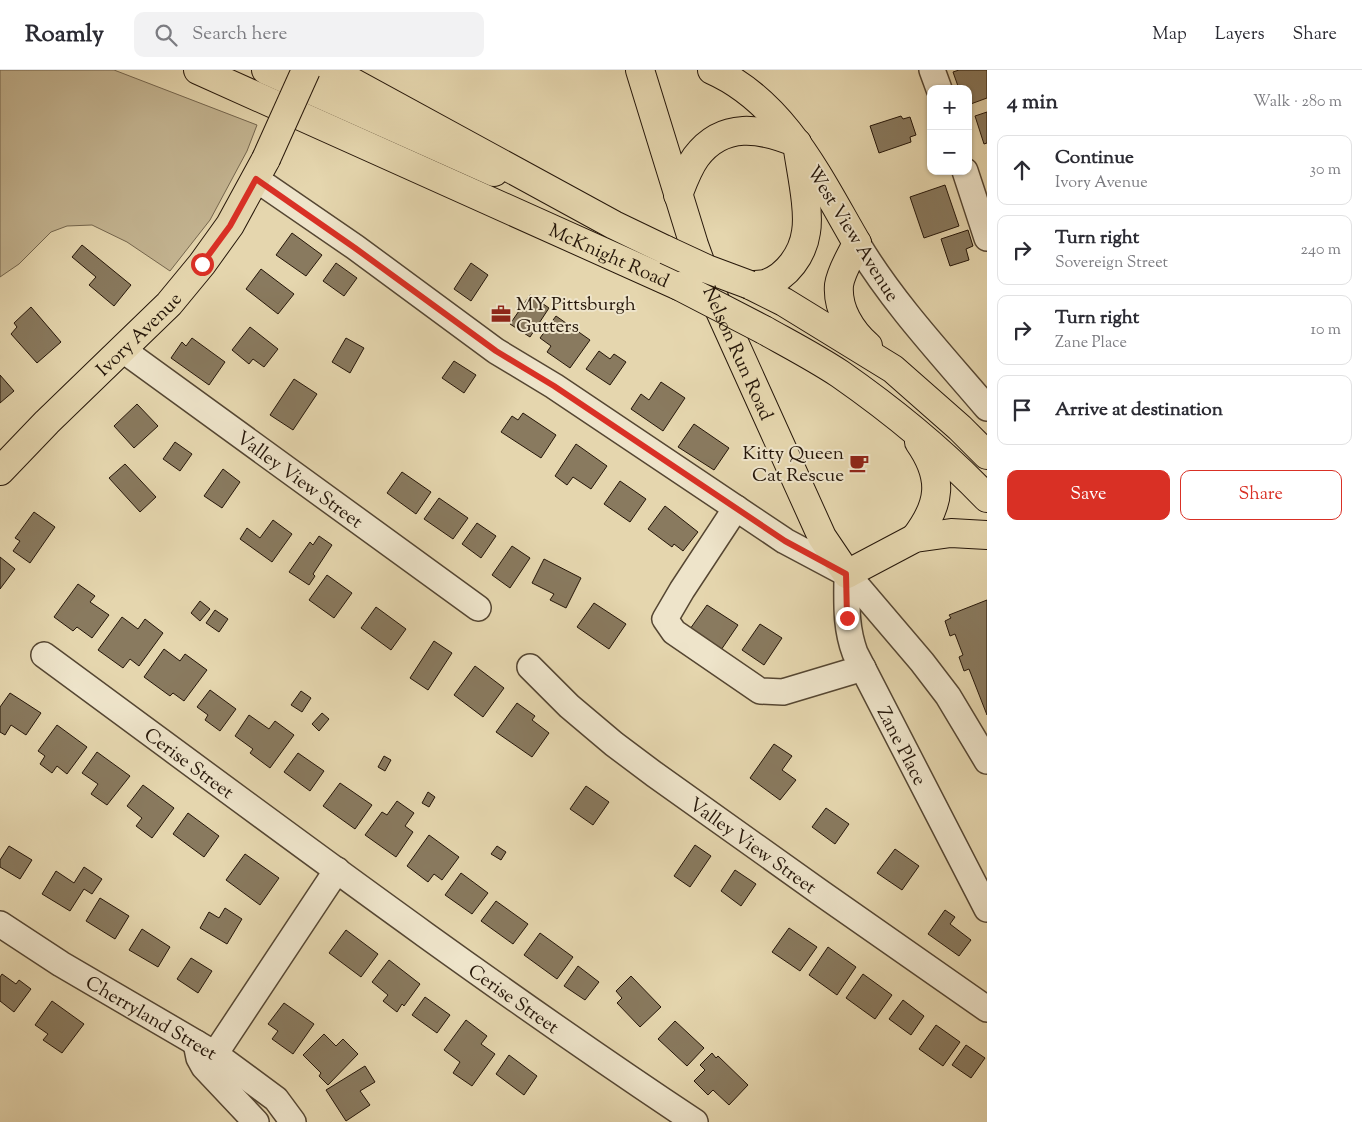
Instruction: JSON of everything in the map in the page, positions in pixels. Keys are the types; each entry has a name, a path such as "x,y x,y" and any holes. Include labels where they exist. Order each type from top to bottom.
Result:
{"main road":[{"name":"McKnight Road","path":"198,70 679,286 764,330 839,373 907,424 945,457 987,498"},
{"name":"McKnight Road","path":"266,70 707,269 750,285 784,302 893,369 960,428 987,455"},
{"name":"Ivory Avenue","path":"0,471 47,422 169,304 202,264 230,226 261,169 306,70"},
{"path":"330,70 614,226"},
{"name":"Nelson Run Road","path":"640,70 678,195 710,289 822,537 846,574"},
{"name":"West View Avenue","path":"712,70 737,84 754,97 770,111 797,143 857,243"},
{"path":"678,195 688,170 696,157 706,146 718,138 732,132 746,130 761,131 797,143 807,217 807,231 804,243 798,257 777,278 764,284 750,285"},
{"path":"857,243 843,272 840,284 839,298 842,311 858,338 893,369"},
{"path":"907,424 931,463 936,476 937,490 935,503 930,515 914,538"},
{"path":"846,574 914,538 952,533 987,535"}],"street":[{"path":"932,70 937,85"},
{"path":"261,169 355,248 488,346 554,386 785,541 846,574"},
{"path":"966,175 987,238"},
{"name":"West View Avenue","path":"857,243 902,308 987,408"},
{"name":"Valley View Street","path":"123,350 478,608"},
{"path":"736,508 665,619 674,632 760,691 783,692 863,668"},
{"name":"Zane Place","path":"846,574 849,635 863,668 987,909"},
{"name":"Nelson Run Road","path":"846,574 922,662 948,696 987,761"},
{"name":"Cerise Street","path":"44,655 337,870 599,1058 695,1122"},
{"name":"Valley View Street","path":"530,667 569,706 641,764 987,1009"},
{"path":"256,1122 204,1067 199,1058 337,870"},
{"name":"Cherryland Street","path":"0,924 60,964 205,1048 276,1099 293,1122"}],"shaded area":[{"path":"0,70 114,70 257,125 247,151 210,220 170,271 127,242 92,225 67,226 51,232 19,264 0,277"}],"building":[{"path":"959,70 987,70 987,98 972,104 972,85 958,85 953,72"},
{"path":"987,112 987,143 984,144 975,116"},
{"path":"901,116 903,119 910,117 916,135 910,137 911,142 879,153 870,126"},
{"path":"945,185 959,226 924,238 910,197"},
{"path":"968,230 973,246 966,249 969,260 950,266 941,239"},
{"path":"292,233 322,255 306,276 276,255"},
{"path":"82,245 131,285 114,306 89,285 96,277 72,257"},
{"path":"336,263 357,278 344,296 323,281"},
{"path":"471,263 488,275 471,301 454,289"},
{"path":"261,269 294,294 278,314 246,289"},
{"path":"530,295 549,308 530,337 510,324"},
{"path":"31,307 61,342 37,363 11,334 17,327 14,323"},
{"path":"556,316 590,340 570,368 547,352 551,346 540,338"},
{"path":"250,327 278,349 264,367 253,359 249,364 232,350"},
{"path":"192,338 225,362 209,385 171,358 182,342 186,346"},
{"path":"346,338 364,348 350,373 332,362"},
{"path":"599,351 610,359 614,354 626,362 610,385 586,369"},
{"path":"454,361 476,375 464,393 442,378"},
{"path":"0,375 14,391 0,403"},
{"path":"294,379 317,394 293,430 270,415"},
{"path":"661,382 685,398 663,431 631,409 641,394 649,400"},
{"path":"137,404 158,426 134,448 114,426"},
{"path":"523,413 556,435 541,458 501,432 512,416 518,420"},
{"path":"694,424 729,448 714,470 678,447"},
{"path":"175,442 192,454 180,471 163,459"},
{"path":"576,444 607,466 591,489 573,477 567,485 555,476"},
{"path":"125,464 156,497 140,512 109,478"},
{"path":"223,469 240,482 222,508 204,496"},
{"path":"402,472 431,492 416,514 387,493"},
{"path":"620,481 646,499 630,522 604,504"},
{"path":"439,498 468,518 453,539 424,519"},
{"path":"665,506 698,532 683,551 674,544 672,547 648,529"},
{"path":"34,512 55,527 30,563 13,551 20,541 15,538"},
{"path":"273,520 292,534 272,562 240,539 247,528 260,538"},
{"path":"477,523 496,536 481,558 462,544"},
{"path":"319,536 332,545 313,574 315,576 309,585 289,572 310,542 313,545"},
{"path":"512,546 530,558 510,588 492,575"},
{"path":"0,557 15,569 0,589"},
{"path":"544,559 581,578 566,608 550,600 554,594 532,583"},
{"path":"327,575 352,593 334,618 309,600"},
{"path":"78,584 95,596 90,602 109,615 92,638 77,627 73,631 54,617"},
{"path":"987,600 987,715 969,669 964,671 959,657 963,655 955,634 950,636 945,621 951,618 949,615"},
{"path":"200,601 210,609 200,621 191,613"},
{"path":"594,603 626,624 609,649 577,627"},
{"path":"707,605 738,625 721,650 690,629"},
{"path":"376,607 406,629 391,650 361,628"},
{"path":"215,610 228,619 219,632 206,623"},
{"path":"122,617 138,629 145,619 163,633 139,666 130,659 123,668 98,650"},
{"path":"760,624 782,638 764,665 742,650"},
{"path":"434,641 452,653 428,690 410,678"},
{"path":"164,649 180,661 185,654 207,670 184,701 173,693 170,696 144,677"},
{"path":"475,666 504,688 483,717 454,695"},
{"path":"210,690 236,709 220,731 205,720 208,715 197,707"},
{"path":"301,691 311,698 302,712 291,705"},
{"path":"10,693 41,713 26,735 11,725 5,735 0,732 0,707"},
{"path":"517,703 535,716 532,720 549,733 532,757 496,732"},
{"path":"322,713 329,719 319,731 312,724"},
{"path":"249,715 269,729 275,721 294,735 270,768 250,753 253,749 235,736"},
{"path":"57,725 87,747 67,774 57,766 52,773 40,764 45,756 38,751"},
{"path":"774,744 792,756 782,770 796,780 780,800 750,778"},
{"path":"97,752 130,776 107,805 91,794 98,784 82,773"},
{"path":"298,753 324,771 310,791 284,772"},
{"path":"384,756 391,760 385,771 378,767"},
{"path":"340,783 372,805 355,829 323,806"},
{"path":"143,785 174,808 152,838 136,826 142,818 127,806"},
{"path":"586,786 609,802 593,825 570,809"},
{"path":"428,792 435,797 429,807 422,803"},
{"path":"397,801 414,813 405,826 413,832 396,857 365,835 382,812 387,815"},
{"path":"826,808 849,824 835,844 812,827"},
{"path":"188,813 219,836 204,857 173,834"},
{"path":"429,835 459,857 442,880 434,874 428,882 407,866"},
{"path":"695,845 711,856 690,887 674,876"},
{"path":"9,846 32,860 20,879 0,867 0,860"},
{"path":"497,846 506,852 501,860 491,854"},
{"path":"895,849 919,866 902,890 877,873"},
{"path":"245,854 279,878 260,905 226,880"},
{"path":"84,867 102,879 92,894 84,889 70,911 42,894 56,871 74,883"},
{"path":"735,870 756,884 741,906 721,891"},
{"path":"461,873 488,893 472,914 445,895"},
{"path":"100,898 129,916 115,939 86,921"},
{"path":"496,901 528,924 513,944 481,921"},
{"path":"225,908 242,919 227,944 200,928 209,912 219,918"},
{"path":"945,910 955,917 950,924 971,940 959,956 928,934"},
{"path":"789,928 817,947 800,971 772,952"},
{"path":"142,929 170,947 158,967 129,950"},
{"path":"346,930 378,954 361,977 329,953"},
{"path":"540,933 573,957 557,979 524,955"},
{"path":"828,947 856,967 837,995 809,975"},
{"path":"191,958 212,971 198,993 177,979"},
{"path":"389,960 420,984 404,1006 402,1004 397,1012 383,1001 388,995 372,982"},
{"path":"578,966 599,982 585,1000 564,986"},
{"path":"2,974 16,984 19,980 31,989 14,1012 0,1001 0,977"},
{"path":"863,974 892,995 875,1019 846,998"},
{"path":"631,976 661,1007 640,1027 617,1003 622,998 616,991"},
{"path":"425,997 450,1015 437,1033 412,1015"},
{"path":"903,1000 924,1016 911,1035 889,1019"},
{"path":"52,1001 84,1024 62,1053 43,1040 48,1034 35,1025"},
{"path":"284,1003 314,1024 293,1054 272,1039 278,1031 268,1024"},
{"path":"466,1020 487,1036 481,1044 495,1054 472,1086 453,1073 460,1062 444,1050"},
{"path":"675,1021 704,1048 687,1066 658,1039"},
{"path":"936,1025 960,1042 943,1066 919,1049"},
{"path":"324,1034 336,1046 343,1039 358,1054 328,1085 319,1076 321,1073 303,1055"},
{"path":"966,1045 985,1058 971,1078 952,1065"},
{"path":"712,1053 716,1058 718,1056 748,1085 729,1105 713,1090 708,1095 694,1081 705,1070 700,1065"},
{"path":"509,1055 537,1076 524,1095 496,1074"},
{"path":"365,1066 375,1082 360,1091 370,1105 346,1121 326,1090"}],"place":[{"name":"MY Pittsburgh Gutters","path":"501,314"},
{"name":"Kitty Queen Cat Rescue","path":"859,463"}],"route":[{"path":"202,264 230,226 256,179 355,248 496,351 554,386 785,541 846,574 847,618"}]}
